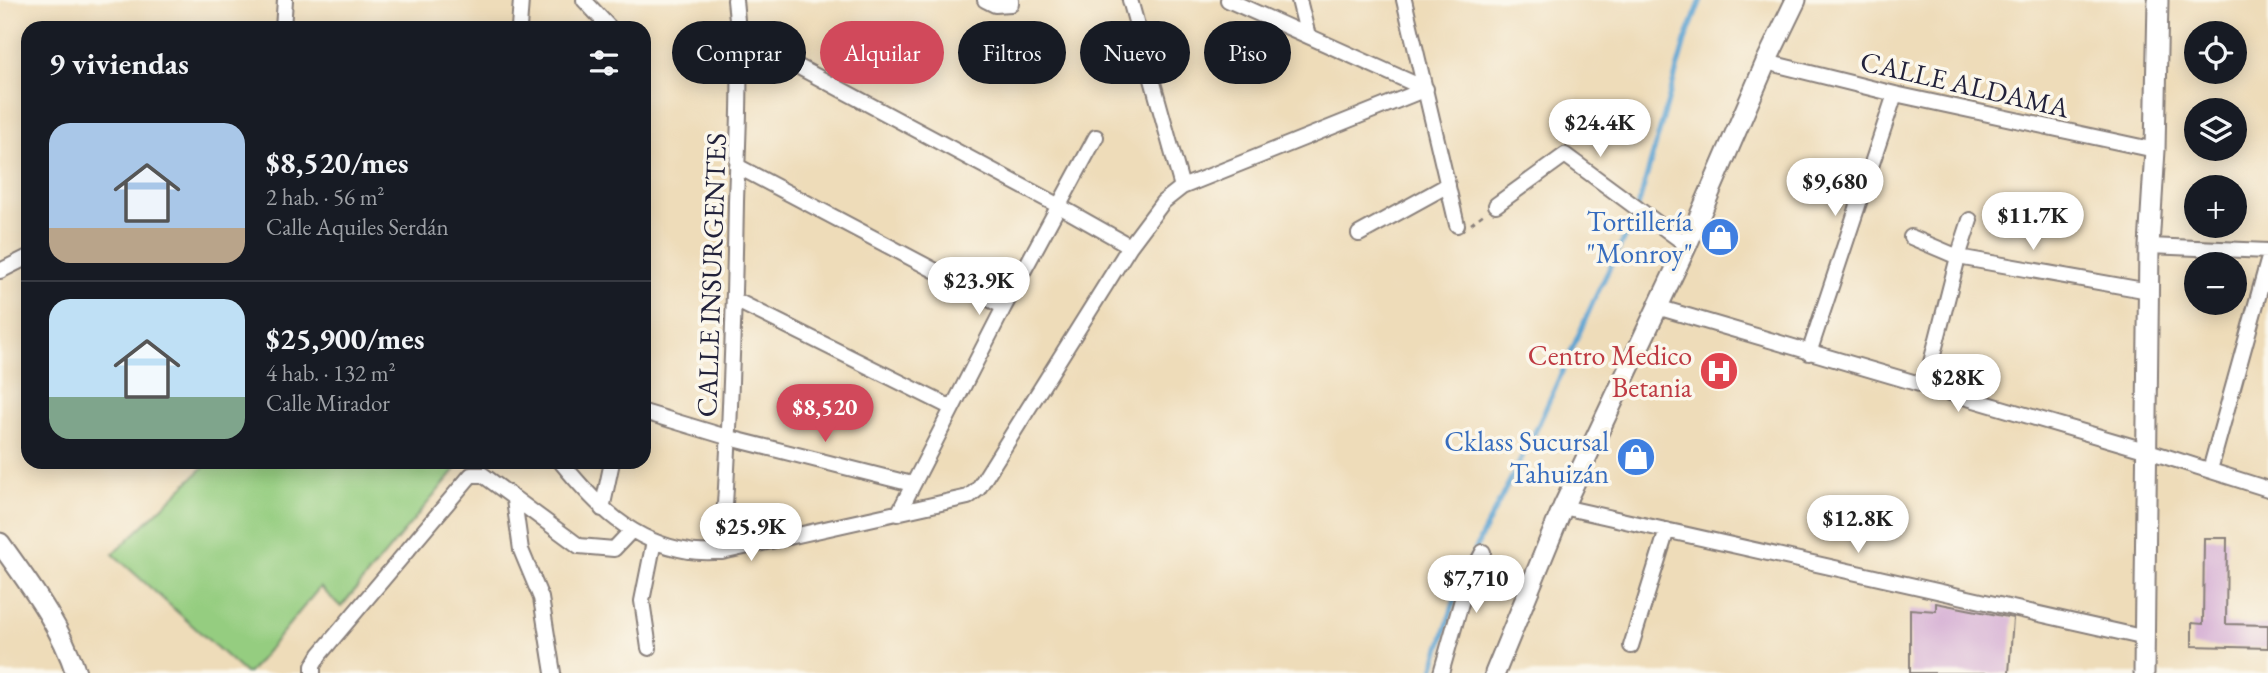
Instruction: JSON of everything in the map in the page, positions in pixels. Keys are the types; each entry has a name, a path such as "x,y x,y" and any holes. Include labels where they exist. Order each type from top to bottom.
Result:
{"street":[{"path":"284,21 285,0"},
{"path":"584,0 604,21"},
{"name":"CALLE INSURGENTES","path":"735,0 737,21"},
{"path":"990,3 1011,4 1011,0"},
{"path":"1130,0 1182,187"},
{"path":"1228,0 1426,89"},
{"path":"1299,0 1308,36"},
{"path":"1404,0 1457,225"},
{"path":"1495,673 1563,507 1687,245 1766,62 1796,0"},
{"path":"2144,673 2149,246 2155,150 2158,0"},
{"path":"519,1 519,21"},
{"name":"CALLE ALDAMA","path":"1766,62 1895,94 2155,150"},
{"path":"806,71 1129,246"},
{"name":"CALLE INSURGENTES","path":"722,552 730,438 741,84"},
{"path":"567,469 602,509 632,530 654,541 690,552 722,552 968,497 974,494 1129,246 1163,202 1182,187 1426,89"},
{"path":"1809,353 1895,94"},
{"path":"898,514 1004,307 1096,137"},
{"path":"1496,205 1565,155 1687,245"},
{"path":"737,166 1004,307"},
{"path":"1359,234 1448,186"},
{"path":"1925,386 1970,220"},
{"path":"1911,237 1958,257 2149,291"},
{"path":"2149,246 2268,251"},
{"path":"0,271 21,260"},
{"path":"2210,470 2268,261"},
{"path":"734,300 952,408"},
{"path":"1657,307 2148,451 2268,489"},
{"path":"651,414 730,438 912,484"},
{"path":"602,509 611,469"},
{"path":"313,673 313,666 320,654 471,475 482,475 579,546 614,549 632,530"},
{"path":"514,500 521,550 541,598 553,673"},
{"path":"1563,507 2146,638"},
{"path":"1631,646 1667,530"},
{"path":"649,648 642,601 654,541"},
{"path":"0,543 50,615 76,673"},
{"path":"1441,673 1468,582 1483,552"}],"path":[{"path":"1457,225 1462,229 1468,227 1496,205"}],"green space":[{"path":"202,469 456,469 341,607 320,587 249,673 245,673 113,554"}],"building":[{"path":"2204,538 2227,538 2226,624 2268,625 2268,648 2192,646 2192,623 2203,624"},
{"path":"1936,603 2013,618 2009,673 1910,673 1910,609 1936,611"}],"waterway":[{"path":"1471,561 1537,428 1636,214 1685,41 1701,0"},
{"path":"1432,673 1455,599"}],"place":[{"name":"Tortillería \"Monroy\"","path":"1720,237"},
{"name":"Centro Medico Betania","path":"1719,371"},
{"name":"Cklass Sucursal Tahuizán","path":"1636,457"}]}
